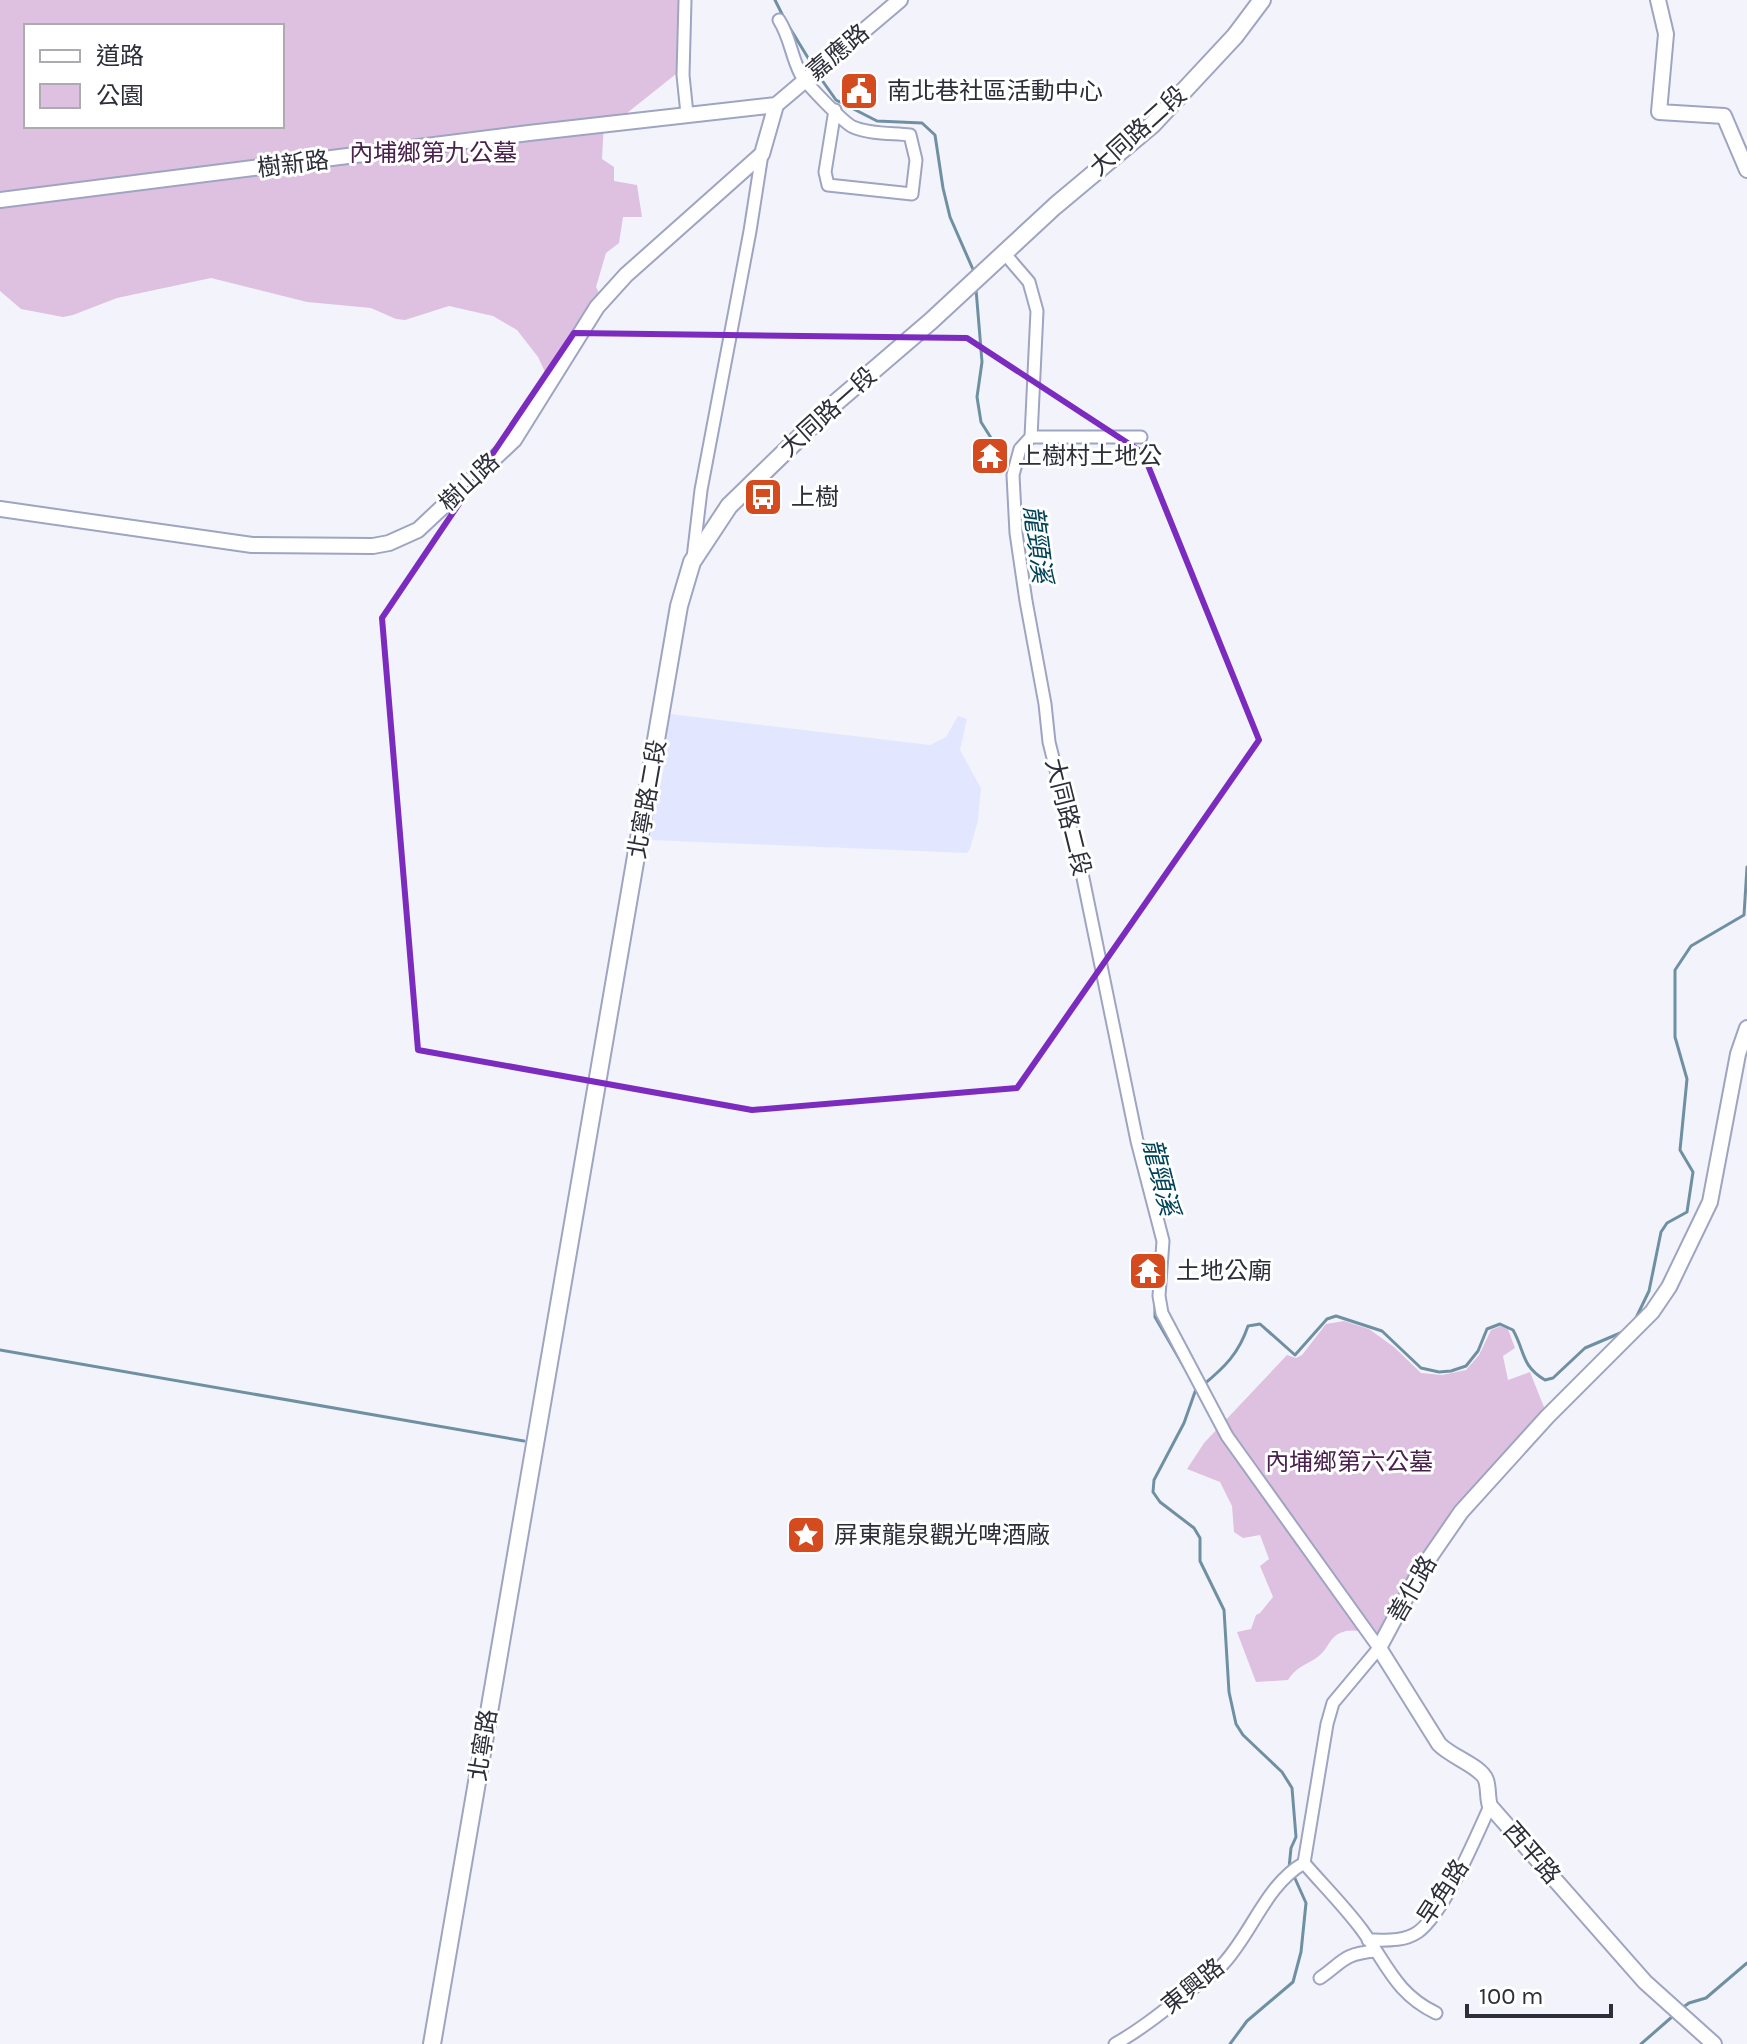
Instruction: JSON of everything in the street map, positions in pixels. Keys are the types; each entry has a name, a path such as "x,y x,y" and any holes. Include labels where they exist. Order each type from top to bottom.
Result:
{"main road":[{"name":"大同路二段","path":"976,280 1097,169 1153,124 1235,36 1262,0"},
{"name":"大同路一段","path":"692,562 729,506 790,445 976,280"},
{"name":"北寧路二段","path":"534,1445 679,606 692,562"},
{"name":"北寧路","path":"432,2044 534,1445"}],"street":[{"path":"685,0 683,75 687,114"},
{"name":"嘉應路","path":"776,105 900,0"},
{"path":"1658,0 1666,34 1659,112 1724,116 1747,170"},
{"path":"779,20 835,110 851,126 910,135 916,160 912,194 828,185 825,172 835,110"},
{"path":"762,154 776,105"},
{"name":"樹新路","path":"0,200 776,105"},
{"name":"樹山路","path":"0,509 252,545 373,546 389,543 418,530 514,440 597,307 626,275 762,154"},
{"name":"北寧路二段","path":"692,562 701,490 762,154"},
{"name":"大同路二段","path":"1005,254 1029,282 1037,311 1031,437 1020,449 1013,475 1016,533 1049,742 1087,892 1137,1141 1163,1241 1159,1296 1162,1313 1227,1436 1379,1648"},
{"path":"1031,437 1141,437"},
{"name":"善化路","path":"1295,1869 1333,1703 1379,1648 1419,1573 1461,1512 1526,1439 1652,1312 1660,1300 1710,1202 1738,1054 1747,1028"},
{"name":"西平路","path":"1379,1648 1439,1744 1449,1755 1481,1770 1487,1782 1490,1806 1645,1982 1714,2044"},
{"name":"早角路","path":"1368,1940 1396,1940 1417,1933 1436,1911 1464,1863 1490,1806"},
{"path":"1295,1869 1368,1940 1401,1989 1418,2004 1436,2013"},
{"name":"東興路","path":"1115,2044 1222,1966 1248,1935 1274,1888 1295,1869"},
{"path":"1320,1978 1353,1953 1375,1951"}],"highlighted area":[{"path":"574,333 967,338 1143,453 1259,740 1017,1088 752,1110 418,1050 382,618"}],"shaded area":[{"path":"670,714 930,745 946,737 958,716 967,719 960,750 981,788 978,820 970,849 967,853 649,840"}],"green space":[{"name":"內埔鄉第九公墓","path":"0,0 680,0 676,74 622,117 604,122 602,159 614,167 614,181 637,185 642,217 623,217 619,243 606,253 596,287 602,299 550,375 517,330 493,316 449,306 405,320 396,319 371,308 307,302 211,278 117,298 63,317 21,309 0,291"},
{"name":"內埔鄉第六公墓","path":"1344,1321 1369,1329 1394,1347 1421,1373 1442,1375 1466,1370 1479,1355 1491,1330 1501,1326 1508,1329 1515,1348 1503,1356 1508,1380 1530,1372 1546,1412 1459,1508 1374,1649 1359,1631 1345,1631 1334,1637 1319,1656 1296,1670 1288,1680 1256,1682 1237,1632 1251,1629 1256,1615 1273,1597 1260,1566 1269,1559 1260,1535 1243,1538 1234,1532 1232,1506 1220,1482 1187,1469 1204,1443 1287,1355 1296,1358 1302,1355 1326,1324"}],"waterway":[{"path":"775,0 784,18"},
{"path":"788,25 813,66"},
{"path":"819,76 836,100 877,121 922,123 935,135 950,217 975,274"},
{"path":"976,289 982,362 977,397 981,422 1010,468"},
{"path":"1635,1320 1649,1291 1661,1232 1667,1223 1687,1212 1693,1172 1680,1150 1687,1079 1675,1037 1675,970 1691,946 1744,915 1747,867"},
{"name":"龍頸溪","path":"1155,1296 1155,1317 1191,1379"},
{"path":"1203,1385 1230,1359 1248,1326 1260,1324 1295,1355 1327,1319 1336,1316 1382,1331 1421,1368 1439,1372 1466,1366 1478,1351 1487,1329 1500,1324 1513,1330 1527,1364 1545,1380 1553,1378 1585,1348 1625,1331"},
{"path":"0,1350 524,1441"},
{"name":"龍頸溪","path":"1196,1389 1184,1423 1154,1480 1153,1492 1160,1502 1194,1528 1200,1538 1200,1561 1224,1610 1229,1692 1236,1724 1243,1735 1282,1772 1292,1788 1296,1837 1291,1848 1289,1868"},
{"name":"龍頸溪","path":"1230,2044 1247,2021 1293,1982 1301,1952 1306,1903 1293,1874"},
{"path":"1682,2008 1706,1998 1747,1963"},
{"path":"1641,2044 1673,2016"}],"place":[{"name":"南北巷社區活動中心","path":"859,91"},
{"name":"上樹村土地公","path":"990,456"},
{"name":"上樹","path":"763,497"},
{"name":"土地公廟","path":"1148,1271"},
{"name":"屏東龍泉觀光啤酒廠","path":"806,1535"}]}
